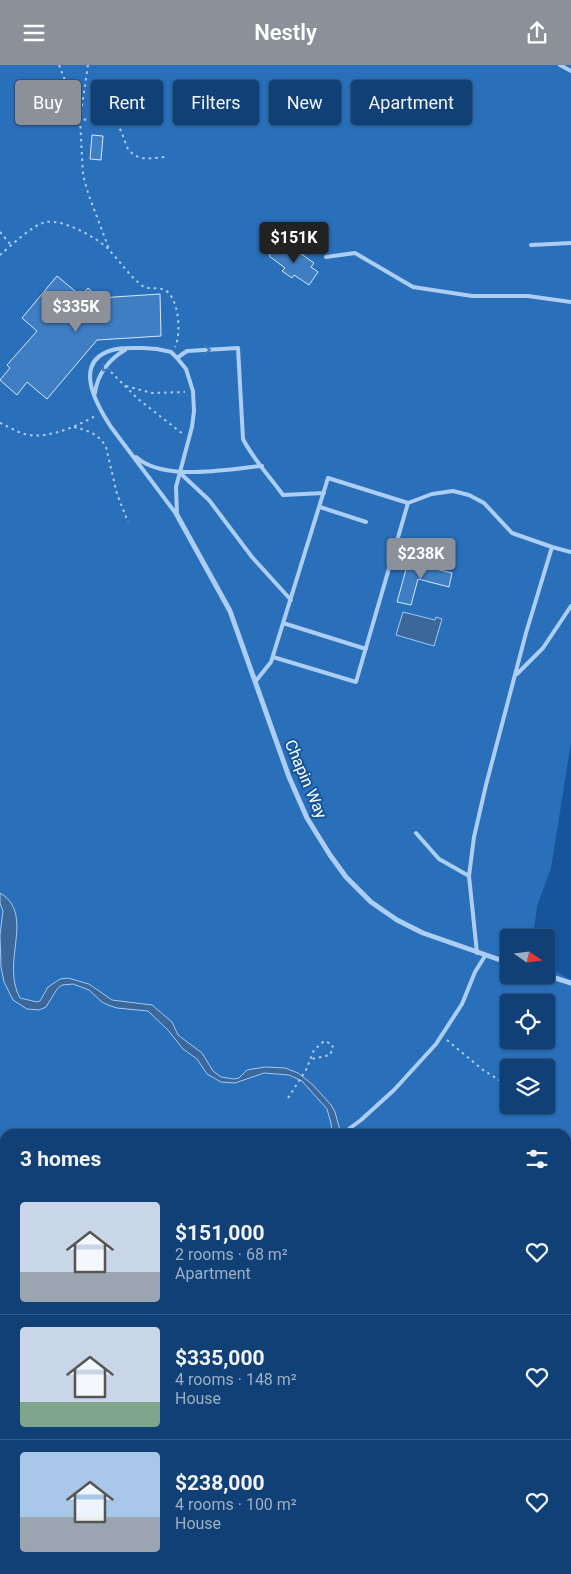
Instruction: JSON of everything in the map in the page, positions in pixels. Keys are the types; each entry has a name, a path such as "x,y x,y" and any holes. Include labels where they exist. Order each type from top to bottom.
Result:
{"street":[{"name":"Chapin Way","path":"176,515 230,611 289,777 307,818 346,877 371,901 397,920 422,933 500,960"},
{"path":"555,978 571,983"}],"lane":[{"path":"560,65 571,71"},
{"path":"532,245 571,243"},
{"path":"326,257 355,253 413,287 472,296 528,296 571,302"},
{"path":"177,357 187,351 238,348 244,439 250,452 283,495 324,493"},
{"path":"114,349 157,349 171,352 186,369 193,391 194,411 190,436 176,487 176,515 102,413 94,395 89,377 90,370 96,359 114,349"},
{"path":"94,395 96,381 105,367 127,349"},
{"path":"130,453 143,463 155,468 180,473 262,466"},
{"path":"180,473 200,491 252,557 291,600"},
{"path":"255,682 273,657 328,478 408,503 432,494 453,491 469,495 484,503 512,533 571,553"},
{"path":"273,657 356,682 408,503"},
{"path":"320,507 366,522"},
{"path":"477,953 469,875 474,837 526,633 552,547"},
{"path":"516,675 543,648 571,605"},
{"path":"283,623 366,649"},
{"path":"416,833 440,859 469,875"},
{"path":"350,1129 362,1121 394,1091 442,1035 462,1004 475,971 485,956"}],"path":[{"path":"59,65 65,80"},
{"path":"81,112 88,65"},
{"path":"81,119 116,123 120,128 128,150 136,156 146,159 165,157"},
{"path":"80,125 83,175 110,250 123,268 143,287 148,289 158,287 170,293 175,303 179,328 176,345 171,352"},
{"path":"0,255 37,226 46,222 59,222 98,241 110,250"},
{"path":"0,232 12,246"},
{"path":"105,367 138,399 178,431 190,436"},
{"path":"126,386 160,393 193,391"},
{"path":"0,423 33,436 74,427 102,413"},
{"path":"74,427 92,432 102,440 106,447 117,494 128,522"},
{"path":"442,1035 483,1069 500,1080"},
{"path":"288,1098 312,1059 314,1050 322,1041 332,1044 333,1048 330,1055 312,1059"}],"shaded area":[{"path":"0,65 571,65 571,743 551,868 537,906 534,929 500,929 500,984 555,984 555,971 571,980 571,1129 0,1129"},
{"path":"403,612 435,620 436,617 442,619 434,646 396,635"},
{"path":"0,893 10,902 16,913 14,969 15,984 20,998 40,1001 48,987 60,979 68,978 89,984 112,1000 152,1005 172,1022 178,1035 202,1053 213,1071 221,1077 239,1078 247,1070 265,1067 285,1068 298,1073 313,1085 331,1105 340,1129 332,1129 327,1109 302,1081 289,1075 264,1073 235,1083 221,1082 207,1074 197,1059 183,1049 168,1030 148,1011 117,1008 108,1005 89,990 73,984 62,985 57,989 46,1007 39,1010 27,1009 13,1000 4,982 1,967 0,935 3,911 0,903"}],"building":[{"path":"92,135 103,136 101,160 90,159"},
{"path":"278,244 286,250 289,245 314,263 311,267 318,272 309,285 294,275 292,278 282,271 285,268 269,256"},
{"path":"57,276 81,296 88,288 99,298 160,294 161,336 97,340 47,399 27,382 17,395 0,380 10,368 7,365 37,331 22,318"},
{"path":"408,562 452,573 449,587 418,579 411,605 397,602"}]}
